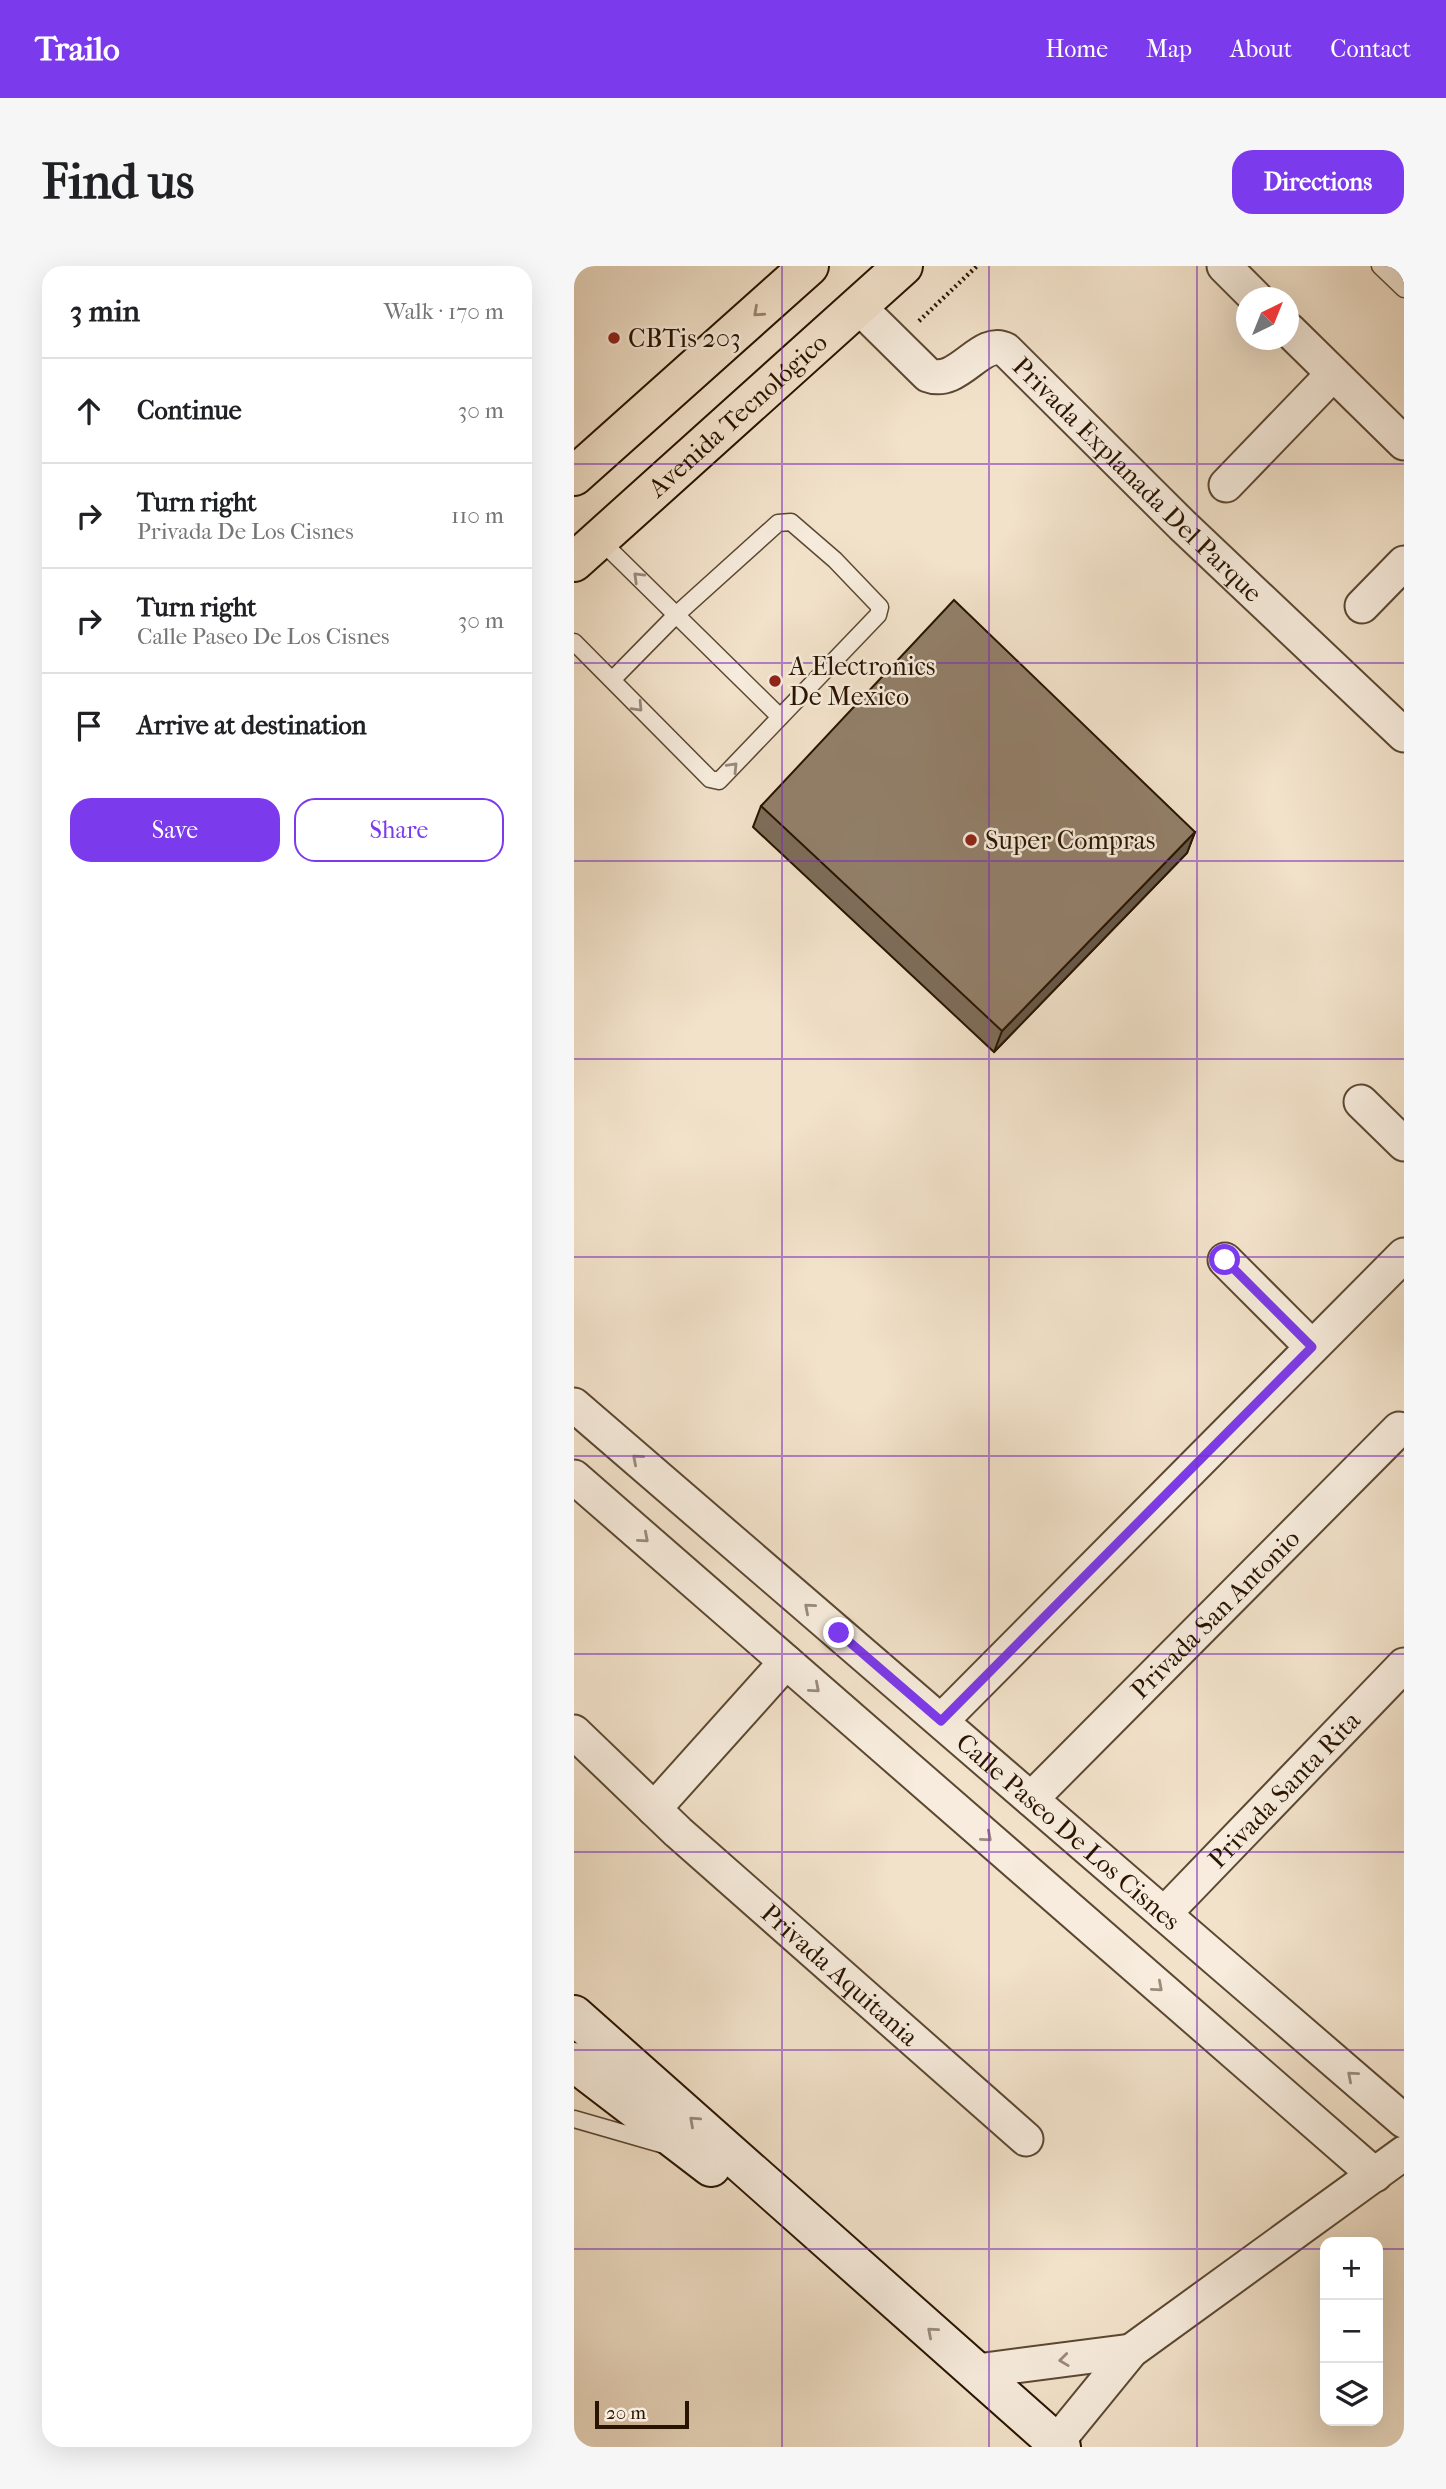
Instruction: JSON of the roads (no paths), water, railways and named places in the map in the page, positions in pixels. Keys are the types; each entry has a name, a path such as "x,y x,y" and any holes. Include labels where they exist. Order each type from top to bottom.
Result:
{"main road":[{"path":"574,477 809,266"},
{"name":"Avenida Tecnológico","path":"587,551 903,266"},
{"path":"574,2015 1058,2445"},
{"path":"574,2062 736,2185 836,2248"}],"street":[{"path":"1224,266 1245,287"},
{"name":"Privada Explanada Del Parque","path":"867,300 928,375 937,378 951,374 989,349 1001,346 1006,350 1182,525 1404,735"},
{"path":"1299,340 1404,443"},
{"path":"1226,485 1334,374"},
{"path":"1362,606 1404,563"},
{"path":"1361,1102 1404,1144"},
{"path":"941,1721 1404,1255"},
{"path":"1225,1260 1312,1347"},
{"name":"Calle Paseo De Los Cisnes","path":"574,1405 1404,2121"},
{"name":"Privada San Antonio","path":"1031,1799 1399,1429"},
{"path":"574,1477 1375,2175"},
{"path":"654,1810 786,1662"},
{"name":"Privada Santa Rita","path":"1164,1914 1404,1665"},
{"name":"Privada Aquitania","path":"574,1732 654,1810 1026,2139"},
{"path":"1058,2445 1131,2351 1404,2153"},
{"path":"977,2371 1131,2351"}],"lane":[{"path":"1380,266 1404,289"},
{"path":"574,642 664,735 715,781 722,778 880,610 878,604 835,560 791,522 778,523 676,615 612,680"},
{"path":"587,551 676,615 780,717"},
{"path":"574,2119 691,2152"}],"place":[{"name":"CBTis 203","path":"614,338"},
{"name":"A Electronics De Mexico","path":"775,681"},
{"name":"Super Compras","path":"971,840"}]}
